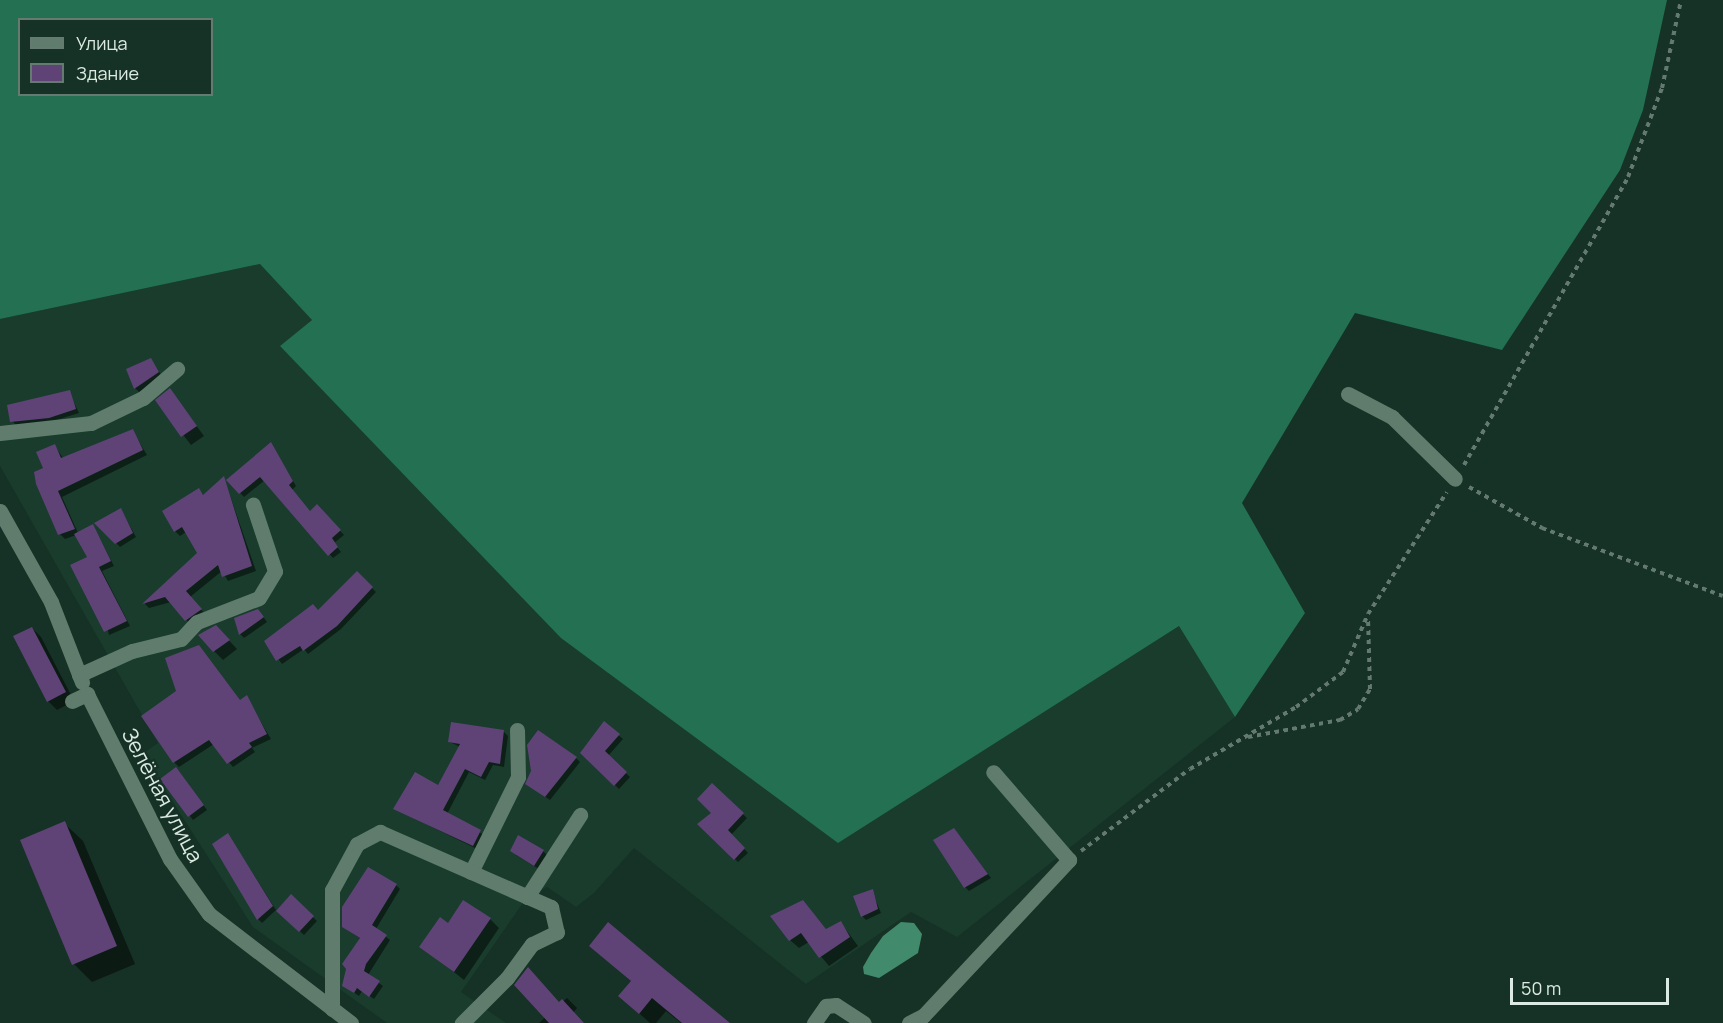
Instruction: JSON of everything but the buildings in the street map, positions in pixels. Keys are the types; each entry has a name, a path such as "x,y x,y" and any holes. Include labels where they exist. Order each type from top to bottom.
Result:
{"street":[{"path":"0,434 91,423 143,398 177,369"},
{"path":"1348,393 1392,417 1455,479"},
{"path":"79,675 132,651 181,639 197,622 259,598 274,571 253,505"},
{"name":"Зелёная улица","path":"0,511 51,602 87,694 170,859 209,914 351,1023"},
{"path":"72,701 87,694"},
{"path":"471,872 518,777 518,730"},
{"path":"909,1023 923,1016 1069,860 993,772"},
{"path":"527,897 580,815"},
{"path":"332,1009 332,890 357,844 380,832 551,907 557,932 532,944 507,978 462,1023"},
{"path":"814,1023 826,1006 836,1005 864,1023"}],"path":[{"path":"1455,479 1542,528 1723,596"},
{"path":"1243,738 1340,720 1358,709 1370,689 1368,615"}],"shaded area":[{"path":"0,0 1667,0 1643,110 1620,170 1502,350 1355,313 1242,503 1305,613 1235,717 1179,626 838,843 561,638 280,346 312,320 260,264 0,319"},
{"path":"260,264 312,320 280,346 838,842 1179,626 1235,717 957,937 911,912 806,984 634,848 594,893 576,907 547,887 527,897 461,992 506,1023 387,1023 253,927 142,754 158,743 0,466 0,319"},
{"path":"901,922 914,923 922,934 918,953 879,978 864,974 863,967 883,936"}]}
